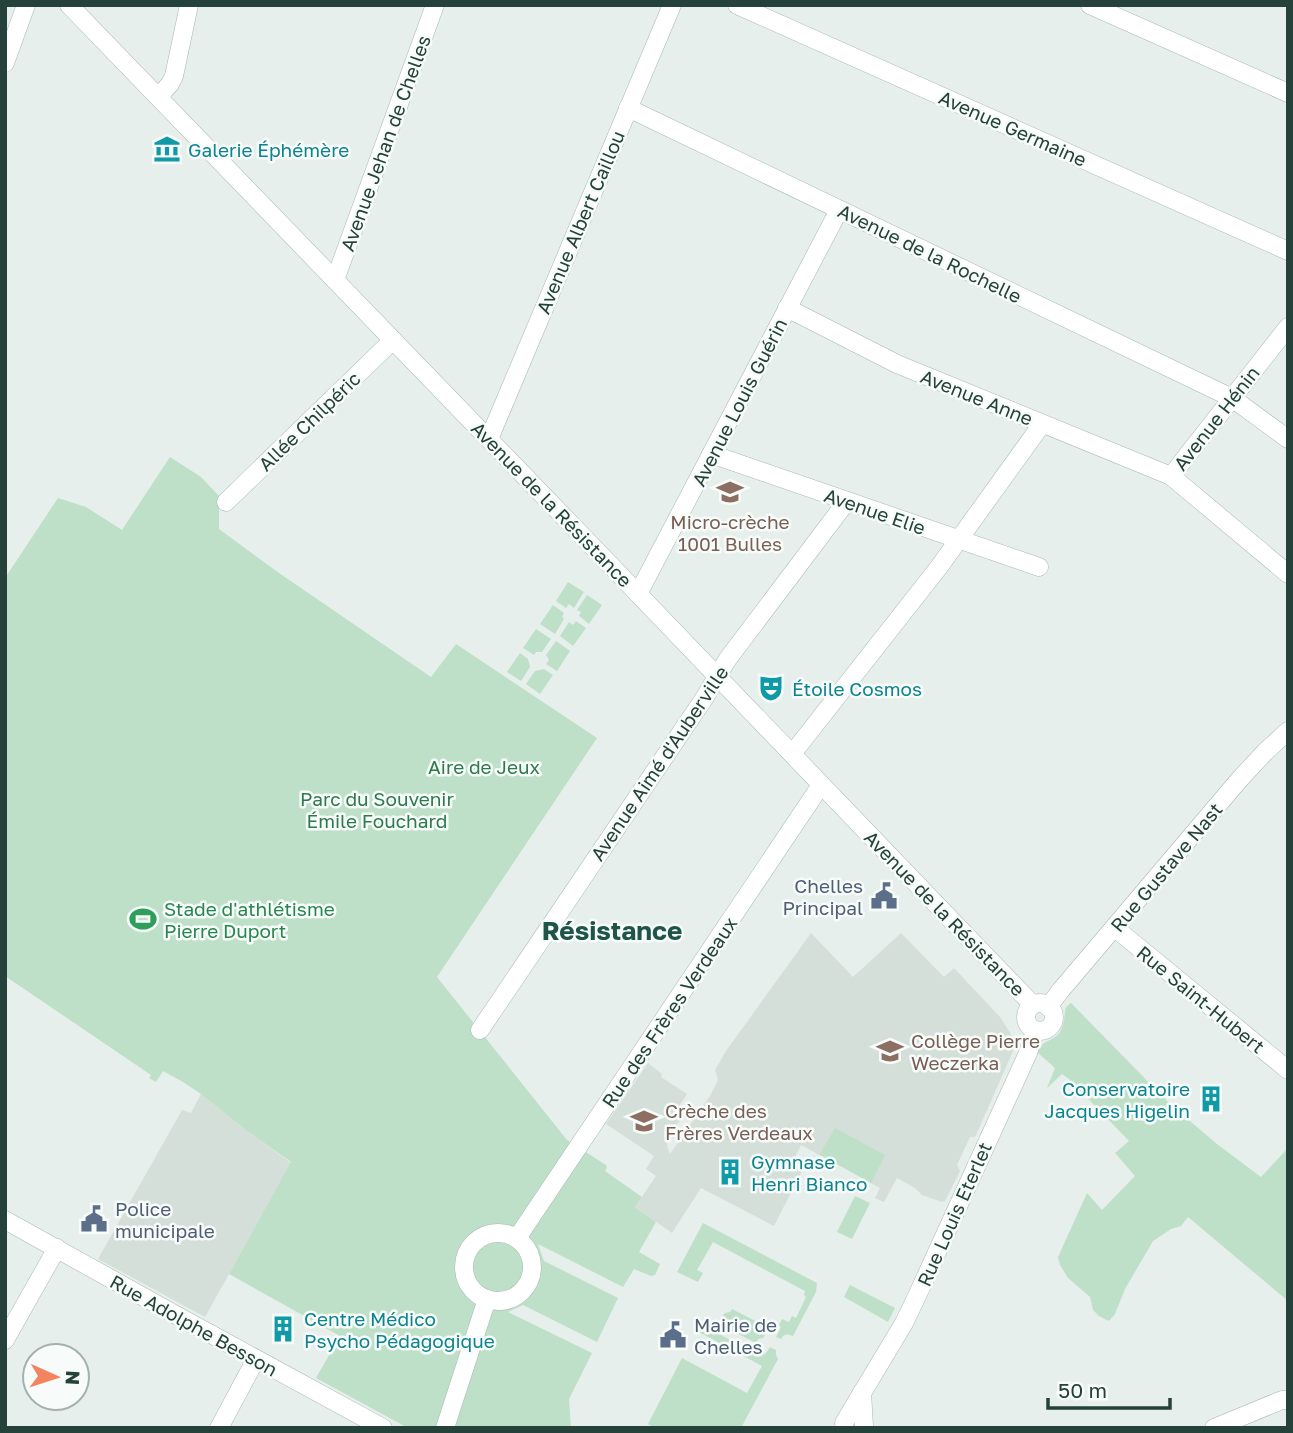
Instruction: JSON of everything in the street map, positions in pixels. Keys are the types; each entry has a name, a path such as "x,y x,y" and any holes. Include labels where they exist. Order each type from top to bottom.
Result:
{"street":[{"path":"5,63 26,5"},
{"name":"Avenue de la Résistance","path":"69,5 821,785 1041,1006"},
{"path":"158,97 174,76 189,5"},
{"name":"Avenue Jehan de Chelles","path":"335,280 435,5"},
{"name":"Avenue Albert Caillou","path":"489,439 671,5"},
{"name":"Avenue Germaine","path":"737,5 1288,251"},
{"path":"1090,5 1288,93"},
{"name":"Avenue de la Rochelle","path":"628,108 1232,398 1288,439"},
{"name":"Avenue Louis Guérin","path":"638,594 839,210"},
{"name":"Avenue Anne","path":"787,308 897,364 1171,476 1288,574"},
{"name":"Avenue Hénin","path":"1171,476 1288,327"},
{"name":"Allée Chilpéric","path":"226,502 393,340"},
{"path":"792,754 960,540 1042,424"},
{"name":"Avenue Elie","path":"711,454 1039,567"},
{"name":"Avenue Aimé d'Auberville","path":"480,1030 705,697 716,676 847,502"},
{"name":"Rue Gustave Nast","path":"1041,1006 1061,990 1239,780 1288,731"},
{"name":"Rue des Frères Verdeaux","path":"517,1238 821,785"},
{"name":"Rue Saint-Hubert","path":"1115,928 1288,1070"},
{"name":"Rue Louis Eterlet","path":"841,1426 904,1323 917,1296 1028,1052 1035,1031 1026,1021 1027,1012 1041,1006"},
{"name":"Rue Adolphe Besson","path":"5,1220 383,1428"},
{"path":"499,1232 517,1238 529,1253 531,1263 531,1272 523,1290 515,1296 496,1301 478,1295 466,1279 464,1260 467,1251 480,1237 489,1233 499,1232"},
{"path":"5,1340 57,1248"},
{"path":"445,1428 487,1299"},
{"path":"219,1428 256,1359"},
{"path":"841,1426 854,1422 864,1427 862,1392"},
{"path":"1214,1428 1288,1400"}],"shaded area":[{"name":"Collège Pierre Weczerka","path":"811,933 853,977 901,933 944,977 954,968 1000,1017 1011,1034 1014,1049 976,1135 970,1137 957,1165 960,1171 945,1201 922,1195 897,1178 884,1202 875,1198 880,1188 801,1145 792,1163 803,1169 774,1226 701,1188 672,1233 635,1207 656,1176 646,1169 654,1156 606,1124 648,1063 662,1074 661,1077 687,1094 675,1112 682,1117 668,1138 670,1154 710,1096 718,1080 715,1070 726,1051"},
{"path":"201,1094 291,1163 205,1317 98,1259 182,1110 191,1113"}],"green space":[{"name":"Parc du Souvenir Émile Fouchard","path":"170,457 201,477 219,496 219,529 431,677 456,644 597,738 437,977 567,1140 606,1165 605,1171 642,1197 635,1207 656,1222 639,1252 660,1264 655,1275 634,1269 623,1287 538,1244 544,1261 618,1298 597,1342 523,1305 508,1312 592,1353 569,1399 571,1428 408,1428 316,1378 340,1336 229,1274 291,1162 183,1082 163,1071 156,1082 149,1078 151,1075 5,976 5,578 58,498 86,507 122,530"},
{"path":"568,582 584,592 574,608 569,604 566,608 556,601"},
{"path":"587,595 602,605 589,624 579,616 581,612 577,610"},
{"path":"553,605 564,613 564,619 555,634 540,624"},
{"path":"576,621 586,628 573,646 560,636 569,622 573,625"},
{"path":"536,629 551,639 542,652 536,652 534,655 523,648"},
{"path":"556,641 570,651 557,671 546,664 549,660 546,655"},
{"path":"520,653 528,659 530,667 521,681 507,672"},
{"path":"544,669 553,675 540,694 526,684 535,671"},
{"path":"1071,1003 1171,1105 1261,1177 1288,1148 1288,1301 1188,1217 1181,1226 1153,1241 1109,1321 1093,1310 1090,1297 1068,1278 1058,1257 1087,1193 1102,1210 1135,1176 1115,1153 1129,1141 1069,1079 1062,1074 1047,1088 1055,1068 1037,1052 1060,1032 1066,1007"},
{"path":"835,1128 885,1155 871,1183 820,1154"},
{"path":"855,1196 870,1203 852,1239 837,1232"},
{"path":"703,1223 817,1283 816,1292 793,1336 786,1334 781,1339 776,1337 782,1319 789,1322 792,1316 796,1318 806,1297 805,1291 713,1242 697,1270 703,1273 698,1282 677,1272"},
{"path":"850,1285 895,1308 888,1322 844,1297"},
{"path":"732,1309 765,1326 763,1338 756,1343 723,1326 726,1321 723,1315"},
{"path":"700,1324 761,1356 770,1347 776,1350 778,1359 741,1428 655,1428 648,1424 682,1358 747,1393 762,1366 697,1331"}],"place":[{"name":"Galerie Éphémère","path":"167,149"},
{"name":"Micro-crèche 1001 Bulles","path":"730,492"},
{"name":"Étoile Cosmos","path":"771,688"},
{"name":"Chelles Principal","path":"884,896"},
{"name":"Stade d'athlétisme Pierre Duport","path":"143,919"},
{"name":"Collège Pierre Weczerka","path":"890,1051"},
{"name":"Conservatoire Jacques Higelin","path":"1211,1099"},
{"name":"Crèche des Frères Verdeaux","path":"644,1121"},
{"name":"Gymnase Henri Bianco","path":"730,1172"},
{"name":"Police municipale","path":"94,1219"},
{"name":"Centre Médico Psycho Pédagogique","path":"283,1329"},
{"name":"Mairie de Chelles","path":"673,1335"}],"district":[{"name":"Résistance","path":"612,930"}],"park label":[{"name":"Aire de Jeux","path":"484,766"}]}
